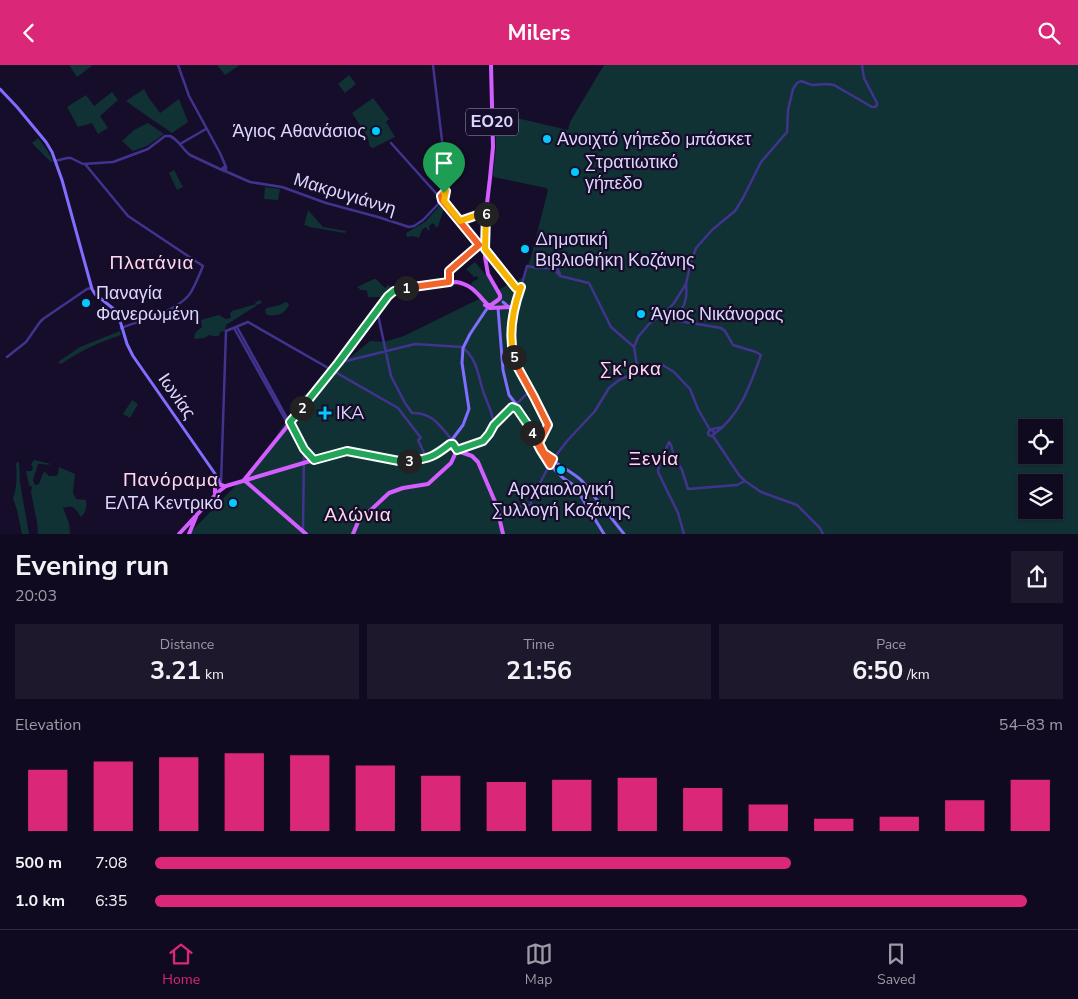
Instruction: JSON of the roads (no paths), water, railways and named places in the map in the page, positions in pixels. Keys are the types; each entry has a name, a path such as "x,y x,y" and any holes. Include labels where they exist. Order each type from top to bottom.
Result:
{"main road":[{"name":"ΕΟ20","path":"491,65 492,147 486,212 485,253 488,273 500,295 499,301 495,305 499,308"},
{"name":"Ιωνίας","path":"0,89 44,139 50,149 94,294 113,311 125,340 137,361 217,477 219,486"},
{"path":"485,253 494,262"},
{"path":"485,253 518,288 513,311 512,349 522,376 548,425 538,441"},
{"path":"244,480 390,294 401,289 461,282 472,287 490,306 510,308 515,304"},
{"path":"179,534 215,495 219,486 340,452 349,451 399,461 427,459 442,451 452,443 463,425 469,409 462,361 463,348 470,333 490,306 499,301 510,308"},
{"path":"499,308 503,370 509,395 544,453 578,476 624,534"},
{"path":"510,308 512,327"},
{"path":"512,407 517,409"},
{"path":"538,441 550,465 572,484 604,534"},
{"path":"452,443 457,450 475,458 478,462 494,500 503,534"},
{"path":"354,534 358,522 389,493 403,488 428,484 450,464 457,450"},
{"path":"250,484 251,478"},
{"path":"244,480 305,530"},
{"path":"189,534 197,515"}],"street":[{"path":"178,65 187,93 222,158 224,169"},
{"path":"433,65 446,174 446,191 441,199"},
{"path":"673,320 685,304 686,286 696,248 712,230 735,211 761,162 787,132 788,111 795,85 801,81 812,85 832,85 874,107 877,103 864,78 862,65"},
{"path":"55,161 71,158 85,164 108,163 148,149 167,136 172,137 180,144 206,129"},
{"path":"391,143 451,210 485,253"},
{"name":"Μακρυγιάννη","path":"180,144 188,153 213,166 224,169 232,175 254,183 282,187 326,203 384,218 409,227 423,220 441,199"},
{"path":"85,164 128,215 203,267 189,295 177,305 122,329"},
{"path":"460,221 486,212"},
{"path":"449,282 449,271 479,245 485,243"},
{"path":"518,288 527,266 558,269 560,276"},
{"path":"553,268 560,276 589,283 611,327 634,347"},
{"path":"637,367 634,347 638,337 649,324 674,303 686,286"},
{"path":"7,357 26,342 43,319 91,288"},
{"path":"377,312 391,376 405,403 412,413 420,413 432,418 452,443"},
{"path":"662,314 673,320 721,327 734,345 762,355 748,390 725,426 714,435"},
{"path":"219,486 222,472 226,331 248,322 398,408 421,438 418,440 427,459"},
{"path":"236,327 304,453 306,463"},
{"path":"339,361 347,361 418,343 461,347 473,360 478,369 483,392 492,413 494,425"},
{"path":"344,355 344,359 347,361"},
{"path":"497,511 530,505 553,459 595,411 609,388 628,376 637,367 661,364 674,371 690,389 698,409 711,430 714,431 714,435 744,481 761,492 797,505 820,527 823,534"},
{"path":"457,450 483,441 494,425 531,390"},
{"path":"289,424 304,449 314,460"},
{"path":"711,430 725,426"},
{"path":"684,534 678,513 658,472 669,442 682,470 688,489 737,485 744,481"},
{"path":"466,447 464,449 467,454"},
{"path":"305,530 306,463 308,453"}],"place":[{"name":"Άγιος Αθανάσιος","path":"376,131"},
{"name":"Ανοιχτό γήπεδο μπάσκετ","path":"547,139"},
{"name":"Στρατιωτικό γήπεδο","path":"575,172"},
{"name":"Δημοτική Βιβλιοθήκη Κοζάνης","path":"525,249"},
{"name":"Παναγία Φανερωμένη","path":"86,303"},
{"name":"Άγιος Νικάνορας","path":"641,314"},
{"name":"IKA","path":"325,413"},
{"name":"Αρχαιολογική Συλλογή Κοζάνης","path":"561,470"},
{"name":"ΕΛΤΑ Κεντρικό","path":"233,503"}],"district":[{"name":"Πλατάνια","path":"152,263"},
{"name":"Σκ'ρκα","path":"631,369"},
{"name":"Ξενία","path":"654,459"},
{"name":"Πανόραμα","path":"171,480"},
{"name":"Αλώνια","path":"358,515"}]}
